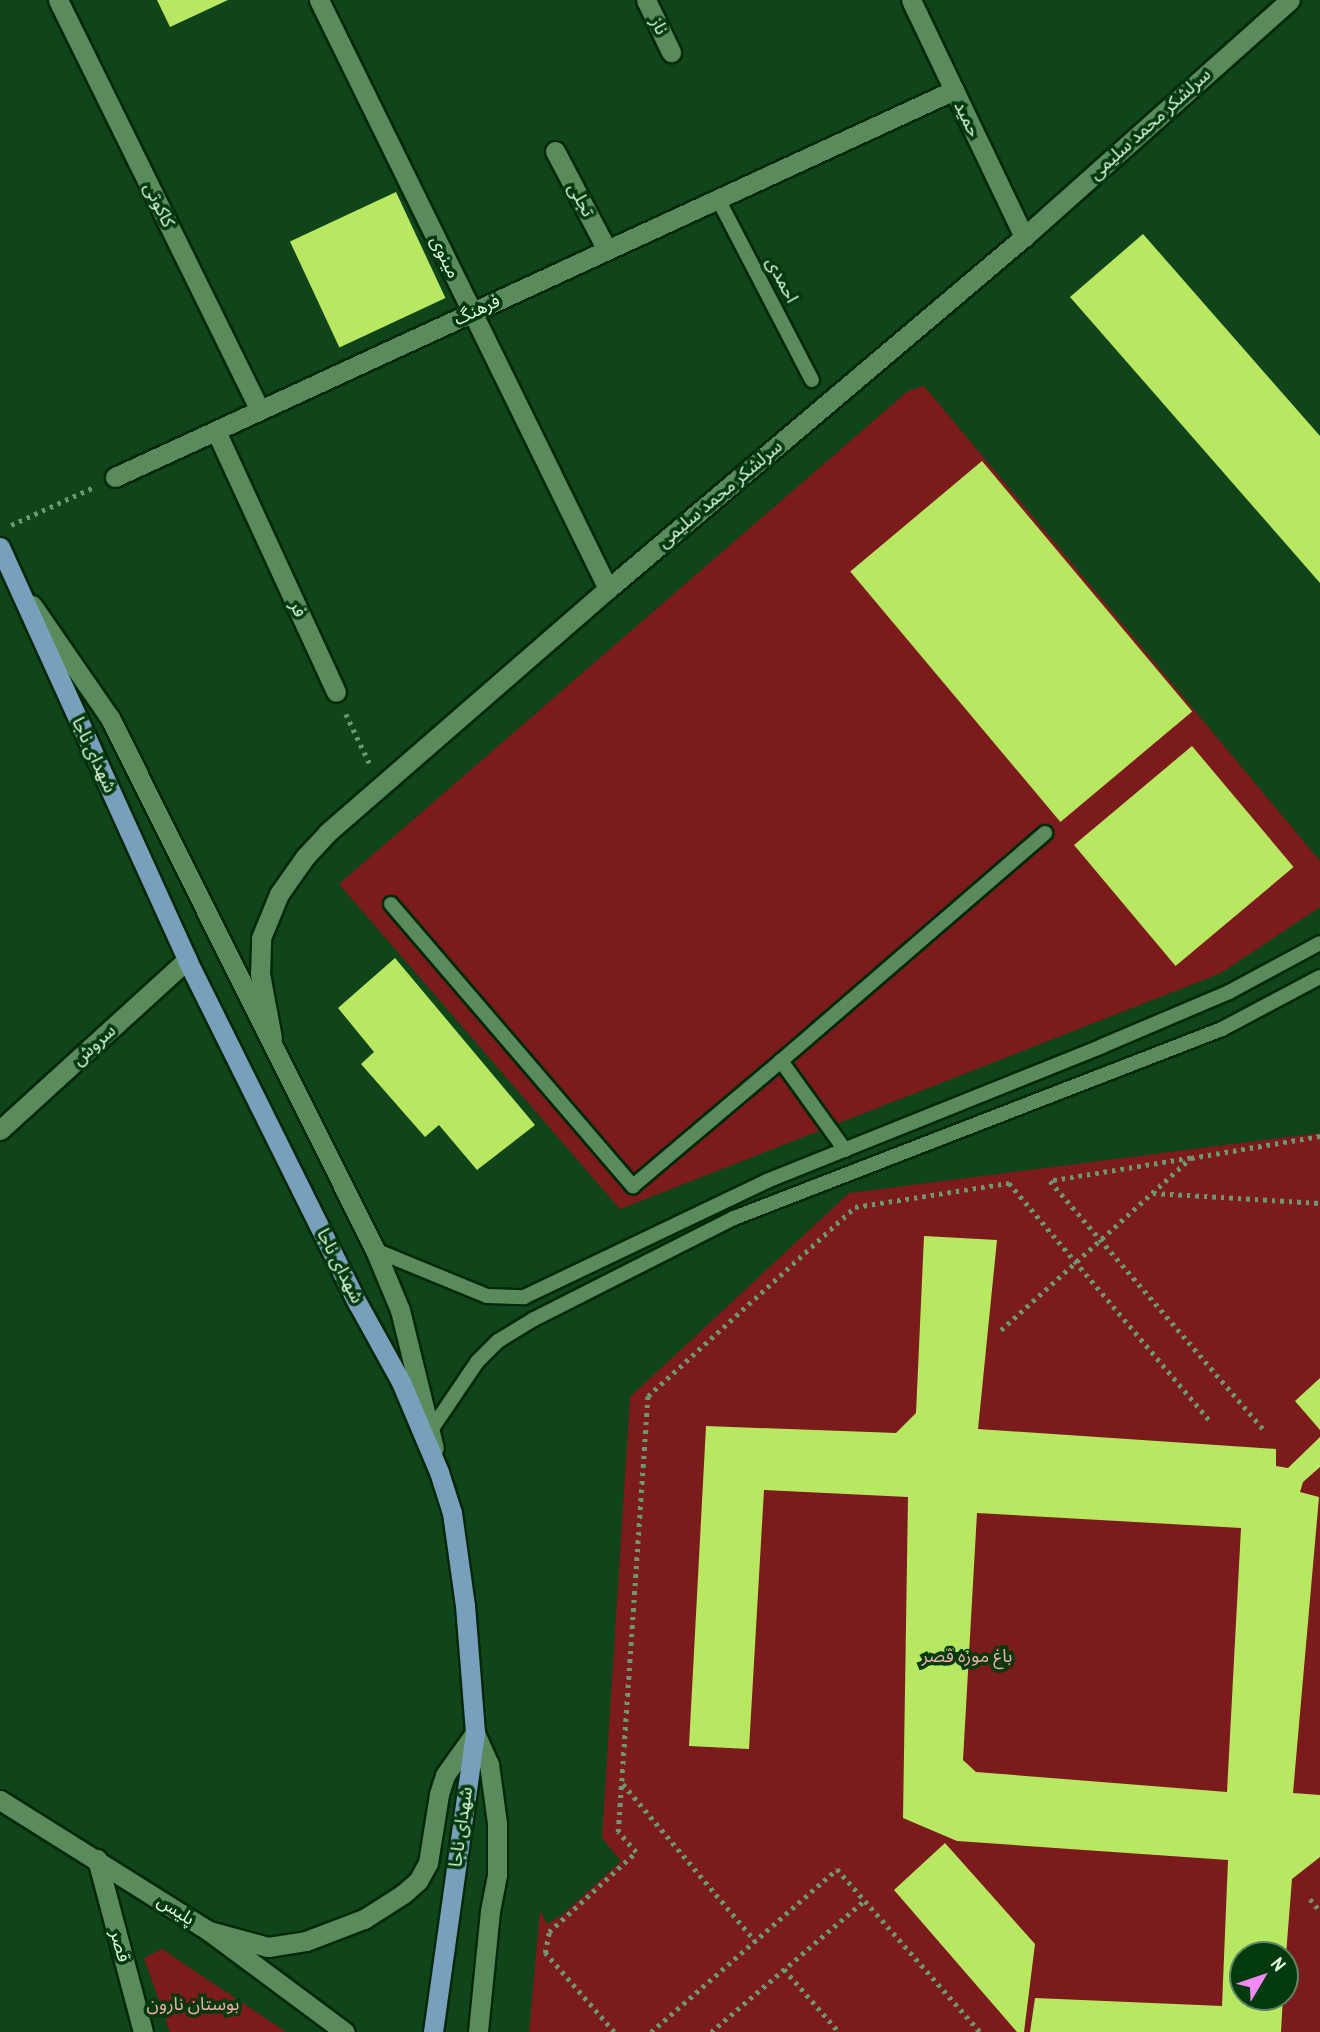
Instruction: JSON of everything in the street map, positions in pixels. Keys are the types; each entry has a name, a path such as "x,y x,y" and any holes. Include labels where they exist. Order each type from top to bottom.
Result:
{"main road":[{"name":"شهدای ناجا","path":"0,547 187,960 358,1304 401,1382 439,1472 452,1513 465,1605 475,1733 433,2032"}],"street":[{"name":"کاکوتی","path":"58,0 260,410"},
{"name":"مینوی","path":"319,0 608,589"},
{"name":"ناز","path":"646,0 671,52"},
{"name":"حمید","path":"911,0 1024,237"},
{"name":"سرلشکر محمد سلیمی","path":"274,1046 260,974 261,938 269,913 305,857 380,786 1024,237 1289,1"},
{"name":"فرهنگ","path":"115,477 954,90"},
{"name":"تجلی","path":"555,151 607,250"},
{"name":"فر","path":"216,430 336,692"},
{"path":"13,578 110,718 375,1250 400,1310 439,1472"},
{"name":"سروش","path":"0,1130 187,960"},
{"path":"209,1931 268,1947 297,1943 325,1936 364,1919 403,1894 418,1881 428,1863 439,1794 445,1775 475,1733"},
{"path":"475,1733 489,1764 497,1823 497,1875 490,1911 478,2032"},
{"name":"پلیس","path":"0,1800 209,1931 345,2032"},
{"name":"قصر","path":"97,1859 143,2032"}],"lane":[{"name":"احمدی","path":"718,198 812,380"},
{"path":"391,904 633,1186 1045,834"},
{"path":"375,1250 486,1296 524,1297 767,1181 1229,992 1320,943"},
{"path":"431,1430 477,1362 498,1341 534,1319 734,1218 1222,1029 1320,977"},
{"path":"781,1061 845,1150"}],"path":[{"path":"0,530 115,477"},
{"path":"336,692 380,786"},
{"path":"1263,1429 1050,1181 1320,1136"},
{"path":"1001,1330 1191,1158"},
{"path":"614,2032 545,1953 549,1932 636,1852 618,1832 648,1396 855,1207 1009,1182 1212,1423"},
{"path":"1152,1194 1320,1203"},
{"path":"622,1783 755,1941"},
{"path":"651,2032 837,1868 980,2032"},
{"path":"1310,1899 1320,1911"},
{"path":"711,2032 865,1900"},
{"path":"785,1969 839,2032"}],"green space":[{"path":"924,386 1320,861 1320,907 1221,973 620,1209 339,884 908,391"},
{"name":"باغ موزه قصر","path":"1320,1133 1320,2032 529,2032 540,1911 547,1924 561,1916 621,1861 602,1838 630,1397 849,1193"},
{"name":"بوستان نارون","path":"162,1949 286,2032 170,2032 144,1958"}],"building":[{"path":"157,0 228,0 170,27"},
{"path":"396,192 445,298 339,347 290,241"},
{"path":"1143,234 1320,436 1320,583 1070,297"},
{"path":"982,461 1192,711 1060,822 850,572"},
{"path":"1192,746 1294,867 1176,966 1074,845"},
{"path":"395,958 535,1125 477,1170 439,1125 425,1137 361,1064 374,1052 338,1008"},
{"path":"924,1236 997,1240 978,1429 1276,1449 1276,1466 1288,1468 1320,1437 1320,1467 1303,1482 1300,1492 1319,1497 1293,1793 1320,1795 1320,1857 1292,1879 1287,1941 1229,1941 1229,2011 1282,2011 1281,2032 1030,2032 1035,1998 1222,2006 1228,1860 957,1841 903,1818 908,1497 764,1490 749,1749 689,1746 706,1426 896,1433 916,1413","holes":["977,1513 1241,1528 1227,1792 976,1772 963,1760"]},
{"path":"1320,1378 1320,1430 1295,1401"},
{"path":"945,1843 1035,1944 1024,2032 1017,2032 894,1890"}]}
